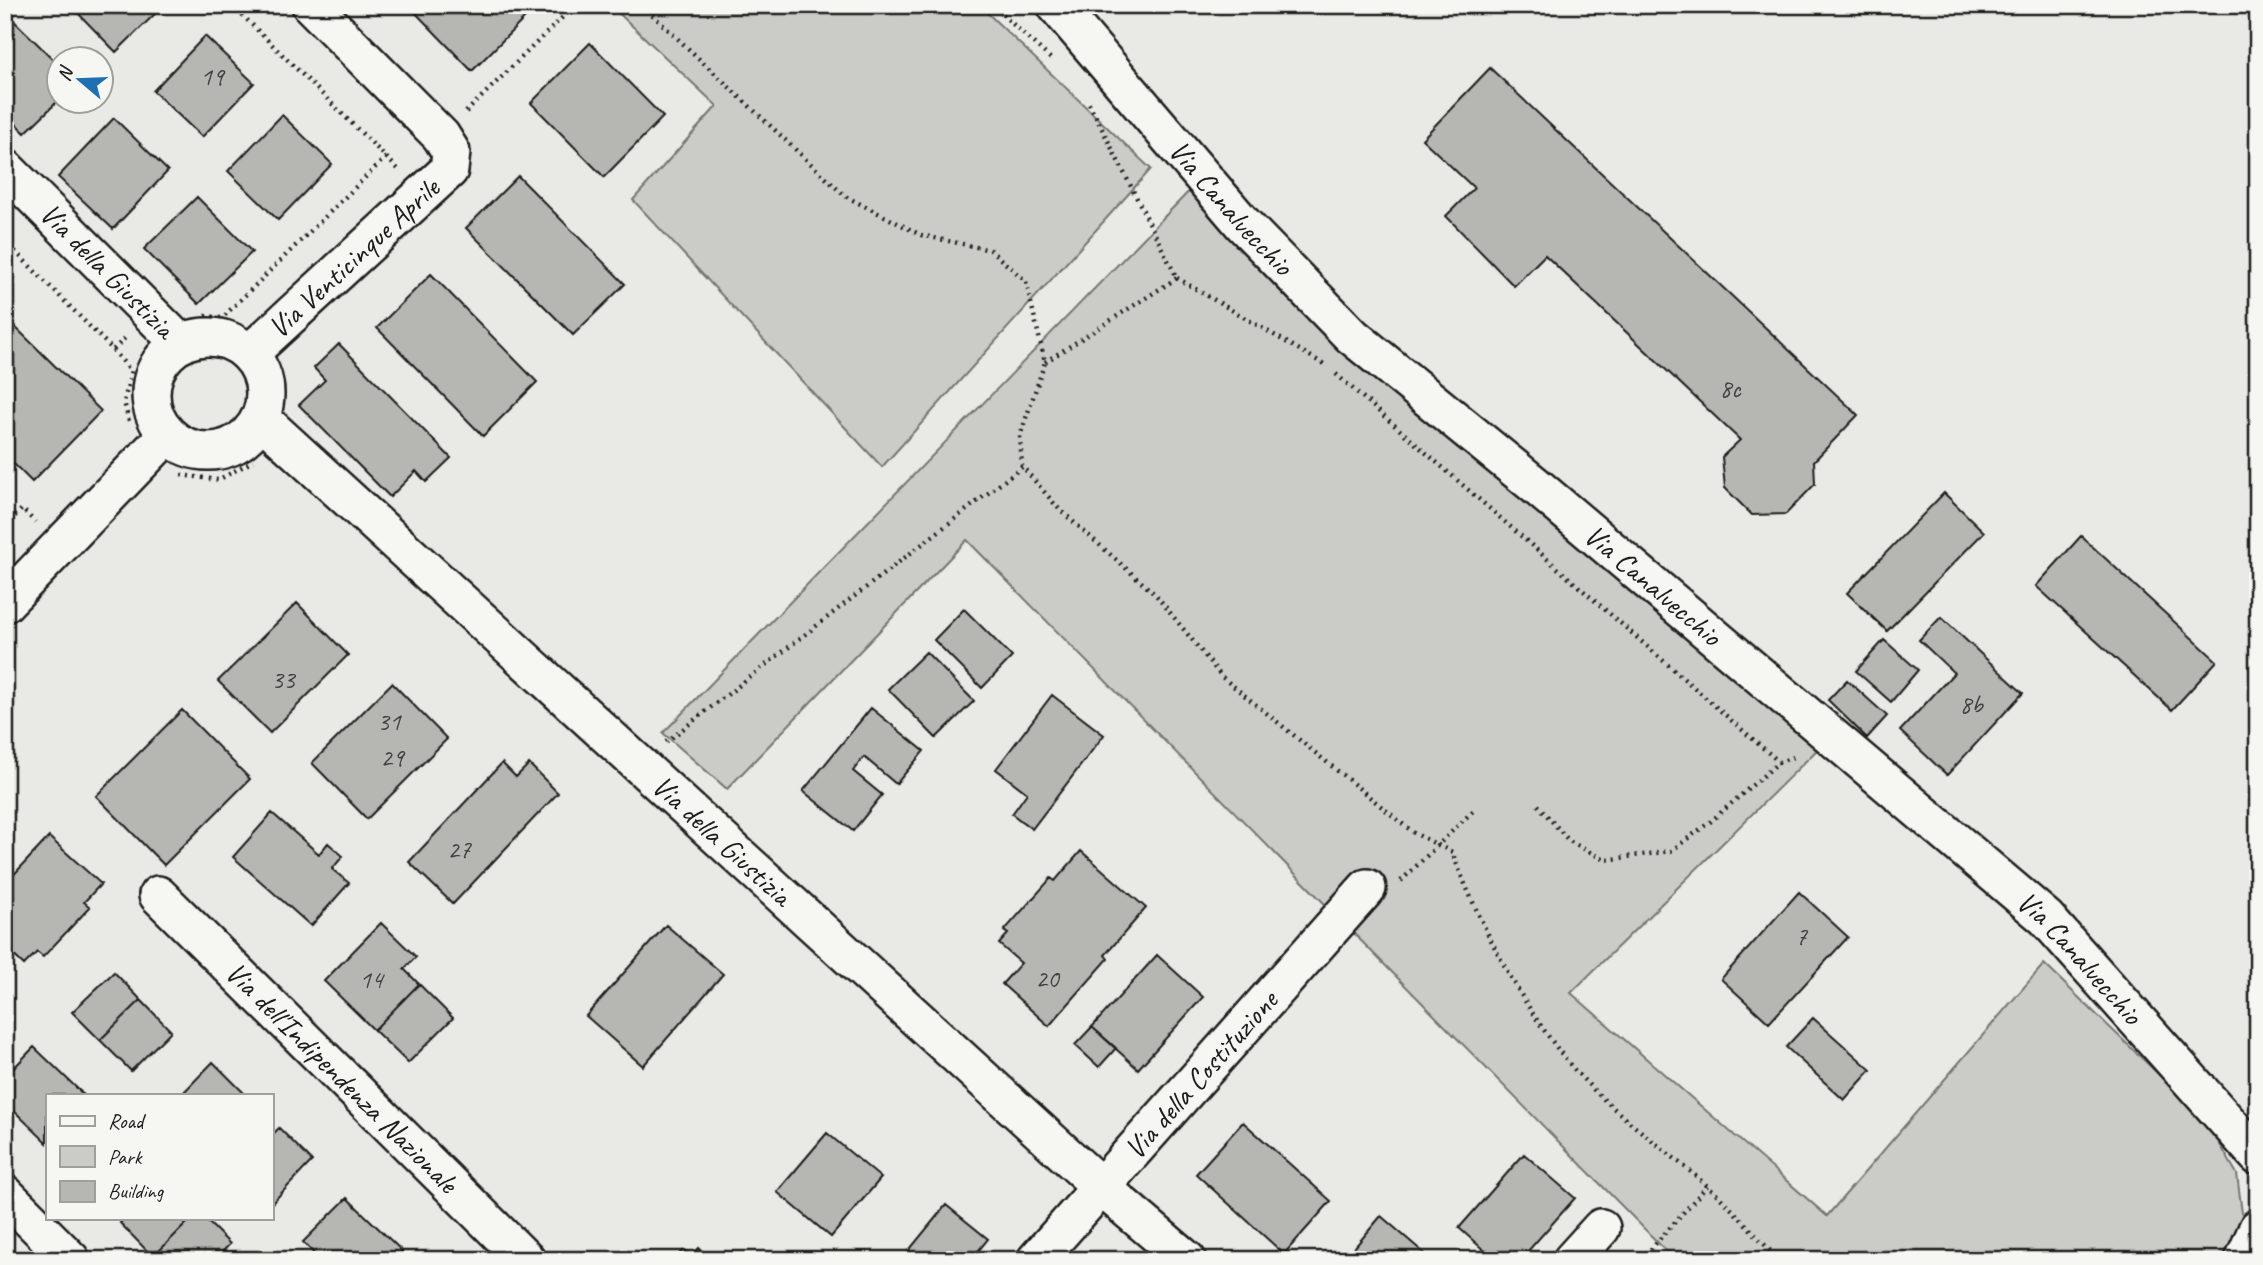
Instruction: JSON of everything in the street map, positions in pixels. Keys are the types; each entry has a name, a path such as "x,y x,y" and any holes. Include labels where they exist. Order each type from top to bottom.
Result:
{"street":[{"name":"Via Venticinque Aprile","path":"249,354 449,170 451,152 441,135 311,5"},
{"name":"Via Canalvecchio","path":"1056,5 1243,224 1352,336 1536,486 2046,918 2258,1156"},
{"name":"Via della Giustizia","path":"5,168 150,315 205,337 228,340 249,354"},
{"name":"Via della Giustizia","path":"167,435 153,412 151,386 161,361 187,331"},
{"path":"5,603 167,435 185,447 207,452 229,448 247,436 260,418 265,395 261,373 249,354"},
{"name":"Via della Giustizia","path":"260,418 1100,1186 1188,1260"},
{"name":"Via della Costituzione","path":"1036,1260 1367,888"},
{"name":"Via dell'Indipendenza Nazionale","path":"158,895 526,1260"},
{"path":"5,1194 71,1260"},
{"path":"1572,1260 1601,1228"},
{"path":"2244,1260 2258,1228"}],"path":[{"path":"232,5 402,173"},
{"path":"441,135 575,5"},
{"path":"642,5 845,196 920,236 990,250 1026,281 1045,362 1020,436 1022,466 1059,509 1156,595 1222,677 1414,833 1452,852 1480,920 1521,993 1569,1063 1620,1113 1707,1186 1779,1260"},
{"path":"992,5 1061,68"},
{"path":"1086,99 1177,278 1324,364 1779,762"},
{"path":"187,331 222,318 386,157"},
{"path":"5,242 131,371 124,402 131,426"},
{"path":"1045,362 1177,278"},
{"path":"113,350 150,315"},
{"path":"177,477 186,473 218,480 251,460 262,468"},
{"path":"638,764 1022,466"},
{"path":"5,526 22,509 40,528"},
{"path":"1538,805 1569,841 1605,860 1671,851 1710,822 1779,762 1837,741"},
{"path":"1436,844 1475,809"},
{"path":"1641,1260 1707,1186"}],"green space":[{"path":"610,5 979,5 1151,169 882,467 633,200 717,106"},
{"path":"1198,182 1828,739 1571,993 1827,1216 2044,964 2206,1120 2237,1174 2244,1229 2233,1260 1675,1260 967,540 727,789 663,733"}],"building":[{"path":"70,5 164,5 116,52 116,46 110,46"},
{"path":"408,5 513,5 525,18 472,71"},
{"path":"5,12 46,52 46,113 25,133 5,113"},
{"path":"205,36 254,83 202,137 153,91"},
{"path":"590,43 663,117 604,177 531,103"},
{"path":"1490,68 1858,415 1814,461 1815,484 1786,514 1752,515 1725,488 1722,457 1740,440 1545,255 1514,286 1446,216 1474,188 1422,139"},
{"path":"282,115 332,164 278,220 228,171"},
{"path":"114,118 168,171 113,229 58,177"},
{"path":"518,176 625,284 573,335 466,228"},
{"path":"197,197 252,252 199,304 144,249"},
{"path":"431,274 537,382 483,436 377,328"},
{"path":"5,317 101,411 32,482 5,455"},
{"path":"339,344 451,458 426,482 416,471 390,497 299,405 325,380 314,368"},
{"path":"1944,493 1984,532 1887,631 1847,593"},
{"path":"2081,536 2217,661 2172,710 2036,586"},
{"path":"297,603 348,655 270,733 218,681"},
{"path":"964,609 1012,657 982,688 934,640"},
{"path":"1941,617 2023,693 1947,775 1900,731 1954,673 1919,640"},
{"path":"1884,640 1918,670 1891,702 1856,671"},
{"path":"926,652 974,701 936,738 888,689"},
{"path":"1847,680 1887,716 1867,738 1828,700"},
{"path":"392,683 447,739 367,819 312,763"},
{"path":"1052,695 1104,735 1032,829 1012,814 1027,793 996,769"},
{"path":"871,708 924,751 896,784 864,757 853,771 882,795 853,831 803,791"},
{"path":"182,710 250,779 164,865 96,796"},
{"path":"502,763 516,777 529,764 558,793 453,904 409,862"},
{"path":"272,813 319,854 328,843 343,856 332,869 349,883 311,926 233,857"},
{"path":"49,837 101,884 84,902 90,907 43,957 37,952 24,965 5,947 5,884"},
{"path":"1081,851 1146,908 1105,955 1108,959 1049,1026 1002,984 1021,963 999,944 1008,934 1004,931 1051,878 1055,881"},
{"path":"1799,892 1848,937 1769,1023 1721,979"},
{"path":"381,923 416,957 404,969 419,984 374,1030 324,981"},
{"path":"666,925 723,974 643,1066 586,1016"},
{"path":"1157,955 1203,997 1138,1069 1092,1027"},
{"path":"114,972 141,1000 100,1040 72,1012"},
{"path":"419,984 453,1018 408,1063 374,1030"},
{"path":"141,1000 171,1031 131,1071 100,1040"},
{"path":"1813,1018 1871,1070 1844,1100 1786,1047"},
{"path":"1092,1027 1116,1048 1099,1067 1075,1045"},
{"path":"34,1047 83,1094 46,1094 46,1142 5,1102 5,1077"},
{"path":"213,1062 245,1094 182,1094"},
{"path":"1243,1122 1331,1201 1284,1254 1196,1174"},
{"path":"279,1128 312,1161 273,1202 273,1134"},
{"path":"827,1133 881,1178 831,1237 777,1192"},
{"path":"1524,1154 1575,1198 1520,1260 1495,1260 1459,1228"},
{"path":"347,1198 402,1251 393,1260 320,1260 303,1242"},
{"path":"946,1205 988,1239 971,1260 901,1260"},
{"path":"1381,1216 1432,1260 1344,1260"},
{"path":"123,1220 190,1220 153,1257 120,1223"},
{"path":"190,1220 206,1220 230,1244 214,1260 156,1260 153,1257"},
{"path":"699,1248 711,1260 671,1260 685,1250 691,1256"}]}
